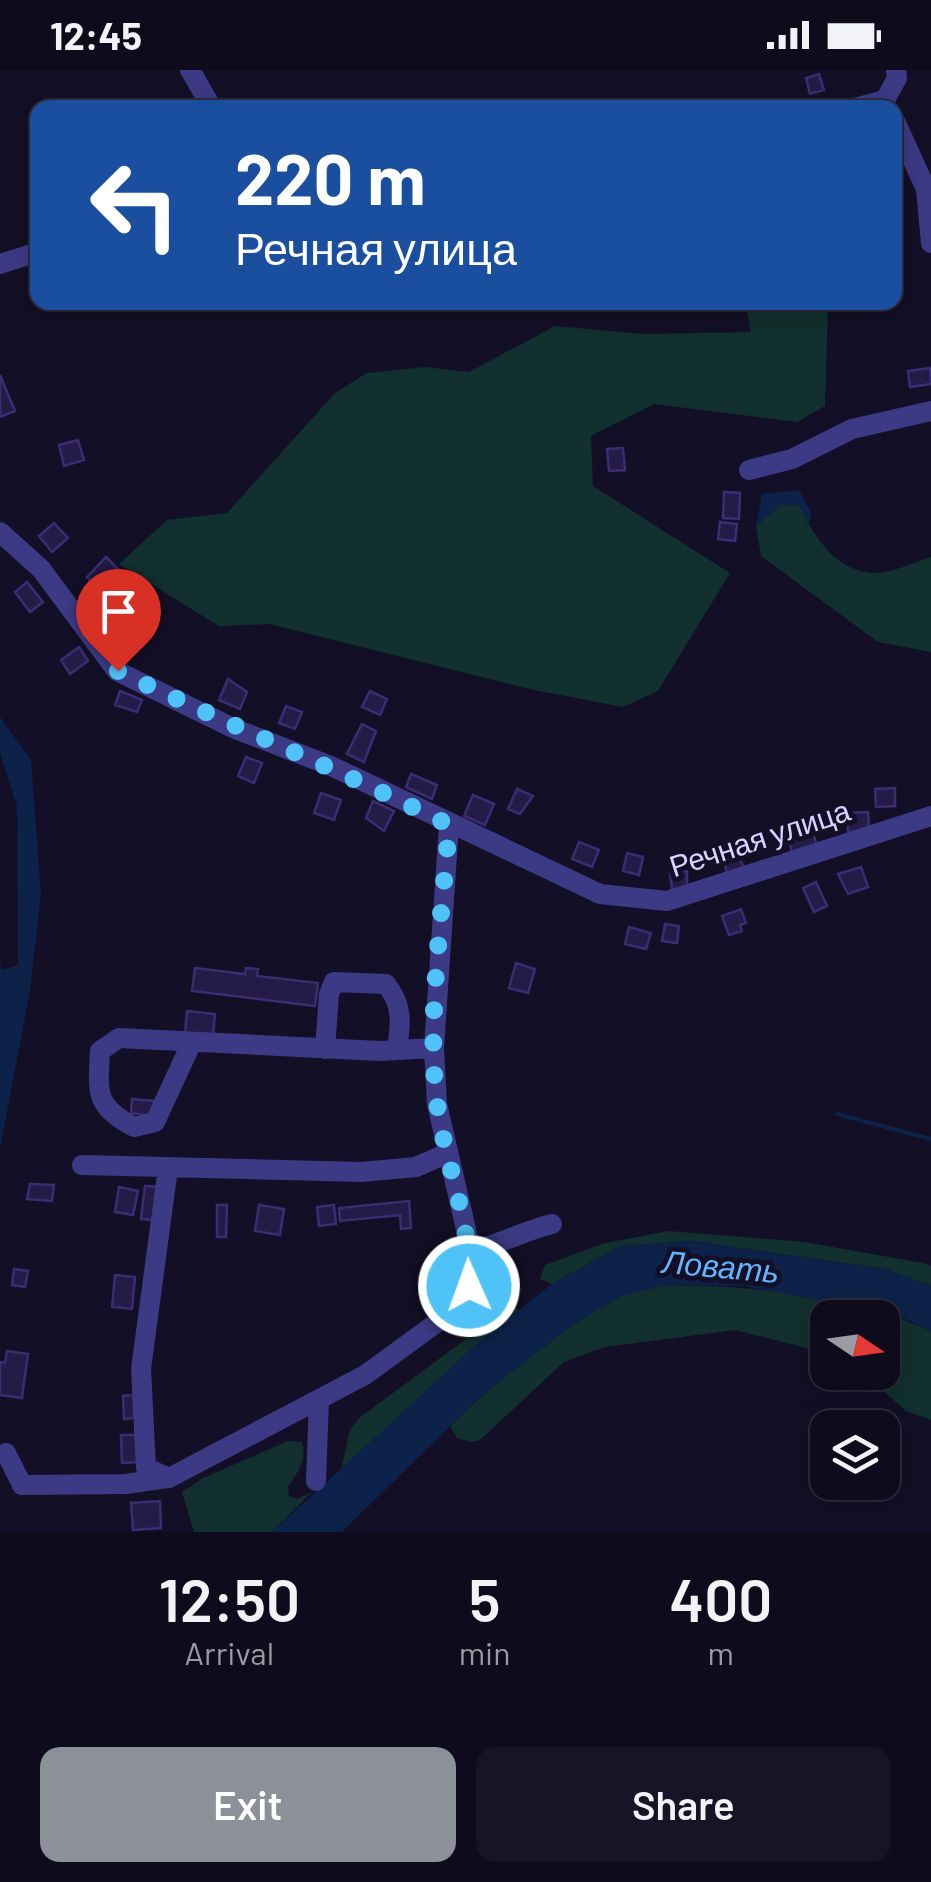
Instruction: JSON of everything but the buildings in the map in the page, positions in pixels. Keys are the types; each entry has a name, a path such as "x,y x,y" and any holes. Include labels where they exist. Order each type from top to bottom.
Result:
{"street":[{"path":"190,70 207,100"},
{"path":"889,100 896,70"},
{"path":"902,136 926,189 931,243"},
{"path":"0,264 30,255"},
{"path":"749,470 792,459 852,430 931,411"},
{"name":"Речная улица","path":"0,532 41,569 118,671 233,728 332,766 600,894 667,901 931,816"},
{"path":"6,1453 22,1485 126,1484 170,1478 365,1376 450,1314 469,1286 470,1251 437,1104 434,1048 449,825"},
{"path":"325,1049 329,994 334,982 364,982 386,984 398,998 401,1020 397,1049"},
{"path":"191,1044 155,1122 134,1128 114,1116 98,1094 100,1051 119,1038 325,1049 434,1048"},
{"path":"82,1164 361,1172 416,1166 448,1153"},
{"path":"168,1168 141,1369 146,1468 170,1478"},
{"path":"470,1251 495,1246 514,1233 552,1224"},
{"path":"316,1481 319,1400"}],"green space":[{"path":"746,310 828,310 825,406 797,422 654,404 591,436 593,486 730,573 658,691 623,707 534,690 270,624 219,626 119,564 167,520 227,513 335,393 367,373 425,367 469,372 555,326 645,334 751,332"},
{"path":"779,505 799,505 829,552 863,572 898,569 931,557 931,652 878,642 761,556 756,526"},
{"path":"669,1231 804,1242 923,1263 931,1266 931,1286 885,1269 692,1241 621,1246 552,1284 540,1279 545,1265 605,1243"},
{"path":"666,1285 734,1287 835,1300 810,1300 810,1349 735,1330 605,1347 564,1362 480,1440 457,1438 450,1426 509,1372 575,1321 631,1292"},
{"path":"497,1299 507,1300 519,1311 341,1470 350,1430 359,1418 466,1339"},
{"path":"900,1318 931,1331 931,1420 906,1411 882,1390 900,1390"},
{"path":"288,1441 302,1442 303,1455 288,1486 289,1496 297,1499 312,1492 272,1532 194,1532 182,1492 203,1478"}],"water":[{"path":"799,490 811,512 809,527 799,505 780,505 756,526 762,494"},
{"path":"0,717 31,760 41,894 30,991 0,1148 0,963 2,970 18,965 17,807 0,753"},
{"name":"Ловать","path":"692,1241 885,1269 931,1286 931,1331 900,1317 900,1300 819,1300 744,1286 667,1285 621,1296 570,1327 480,1397 342,1532 272,1532 481,1340 552,1284 621,1246"}],"waterway":[{"path":"837,1114 931,1139"}],"route":[{"path":"118,671 233,728 332,766 449,825 434,1048 437,1104 470,1251 469,1286"}]}
